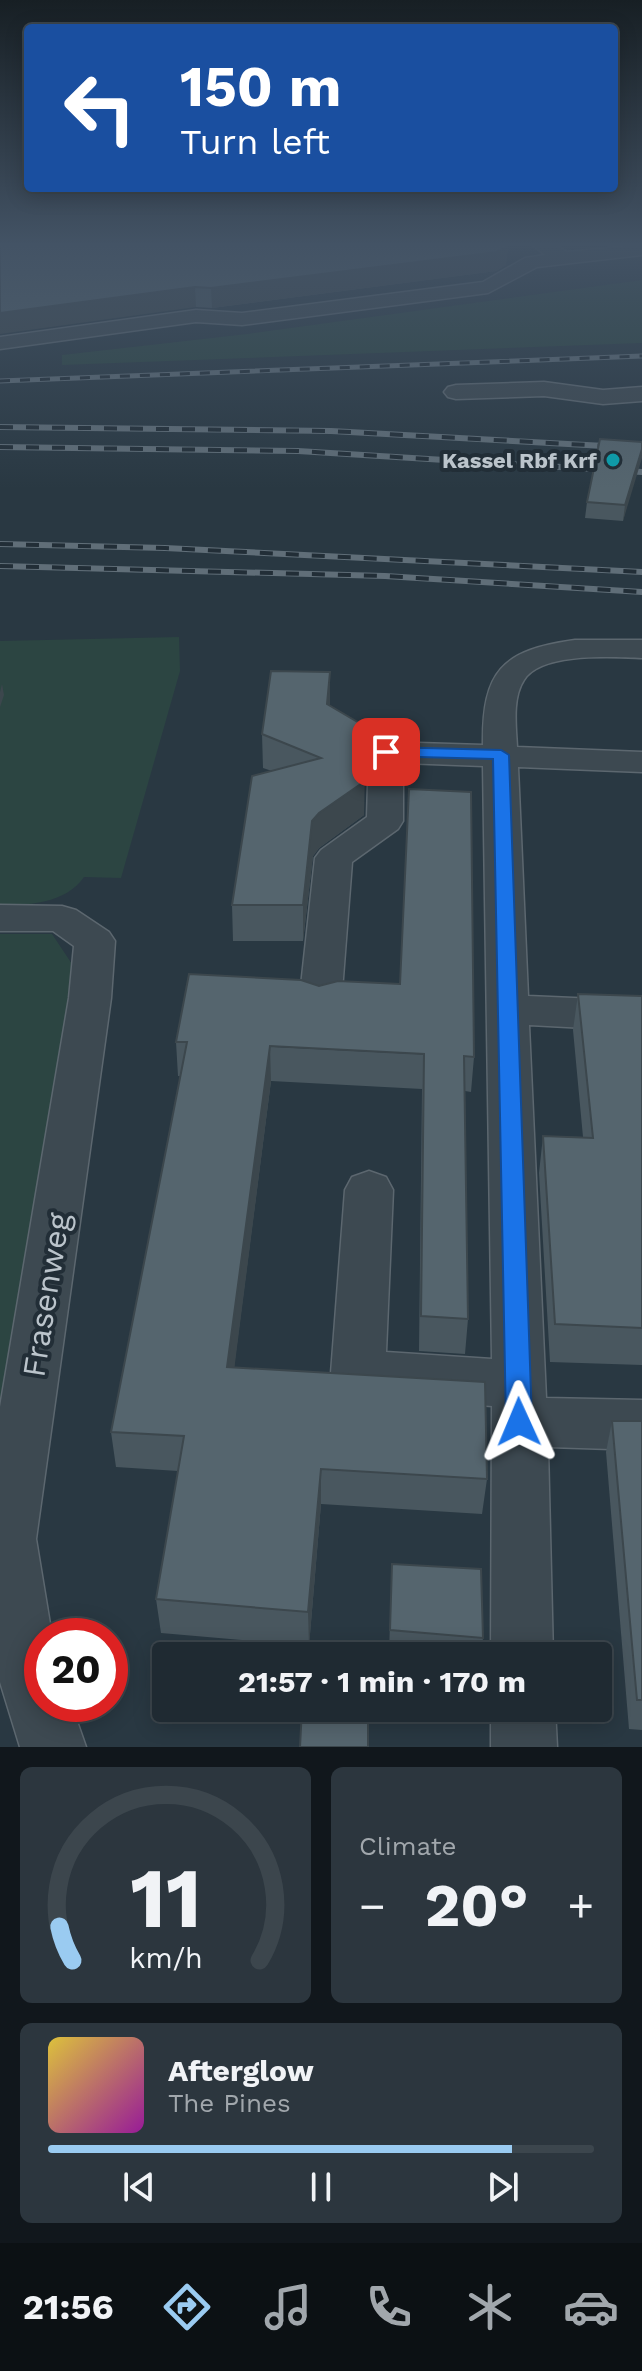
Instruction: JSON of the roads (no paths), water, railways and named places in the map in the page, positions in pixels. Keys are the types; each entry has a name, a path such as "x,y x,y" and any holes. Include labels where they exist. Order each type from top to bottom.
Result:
{"street":[{"path":"0,343 120,327"},
{"path":"456,392 544,389 595,397 642,394"},
{"path":"522,1642 519,1403 501,755 503,689 515,668 547,654 578,649 642,649"},
{"path":"320,1004 334,858 385,821 386,752 642,762"},
{"name":"Frasenweg","path":"0,918 62,919 95,941 81,1060 7,1539 24,1659 53,1747"},
{"path":"508,1010 642,1016"},
{"path":"369,1190 358,1373 642,1425"},
{"path":"523,1722 524,1747"}],"railway":[{"path":"0,381 642,356"},
{"path":"0,427 331,431 642,448"},
{"path":"0,447 298,451 642,472"},
{"path":"0,544 165,548 642,572"},
{"path":"0,566 385,576 642,592"}],"place":[{"name":"Kassel Rbf Krf","path":"613,460"}]}
